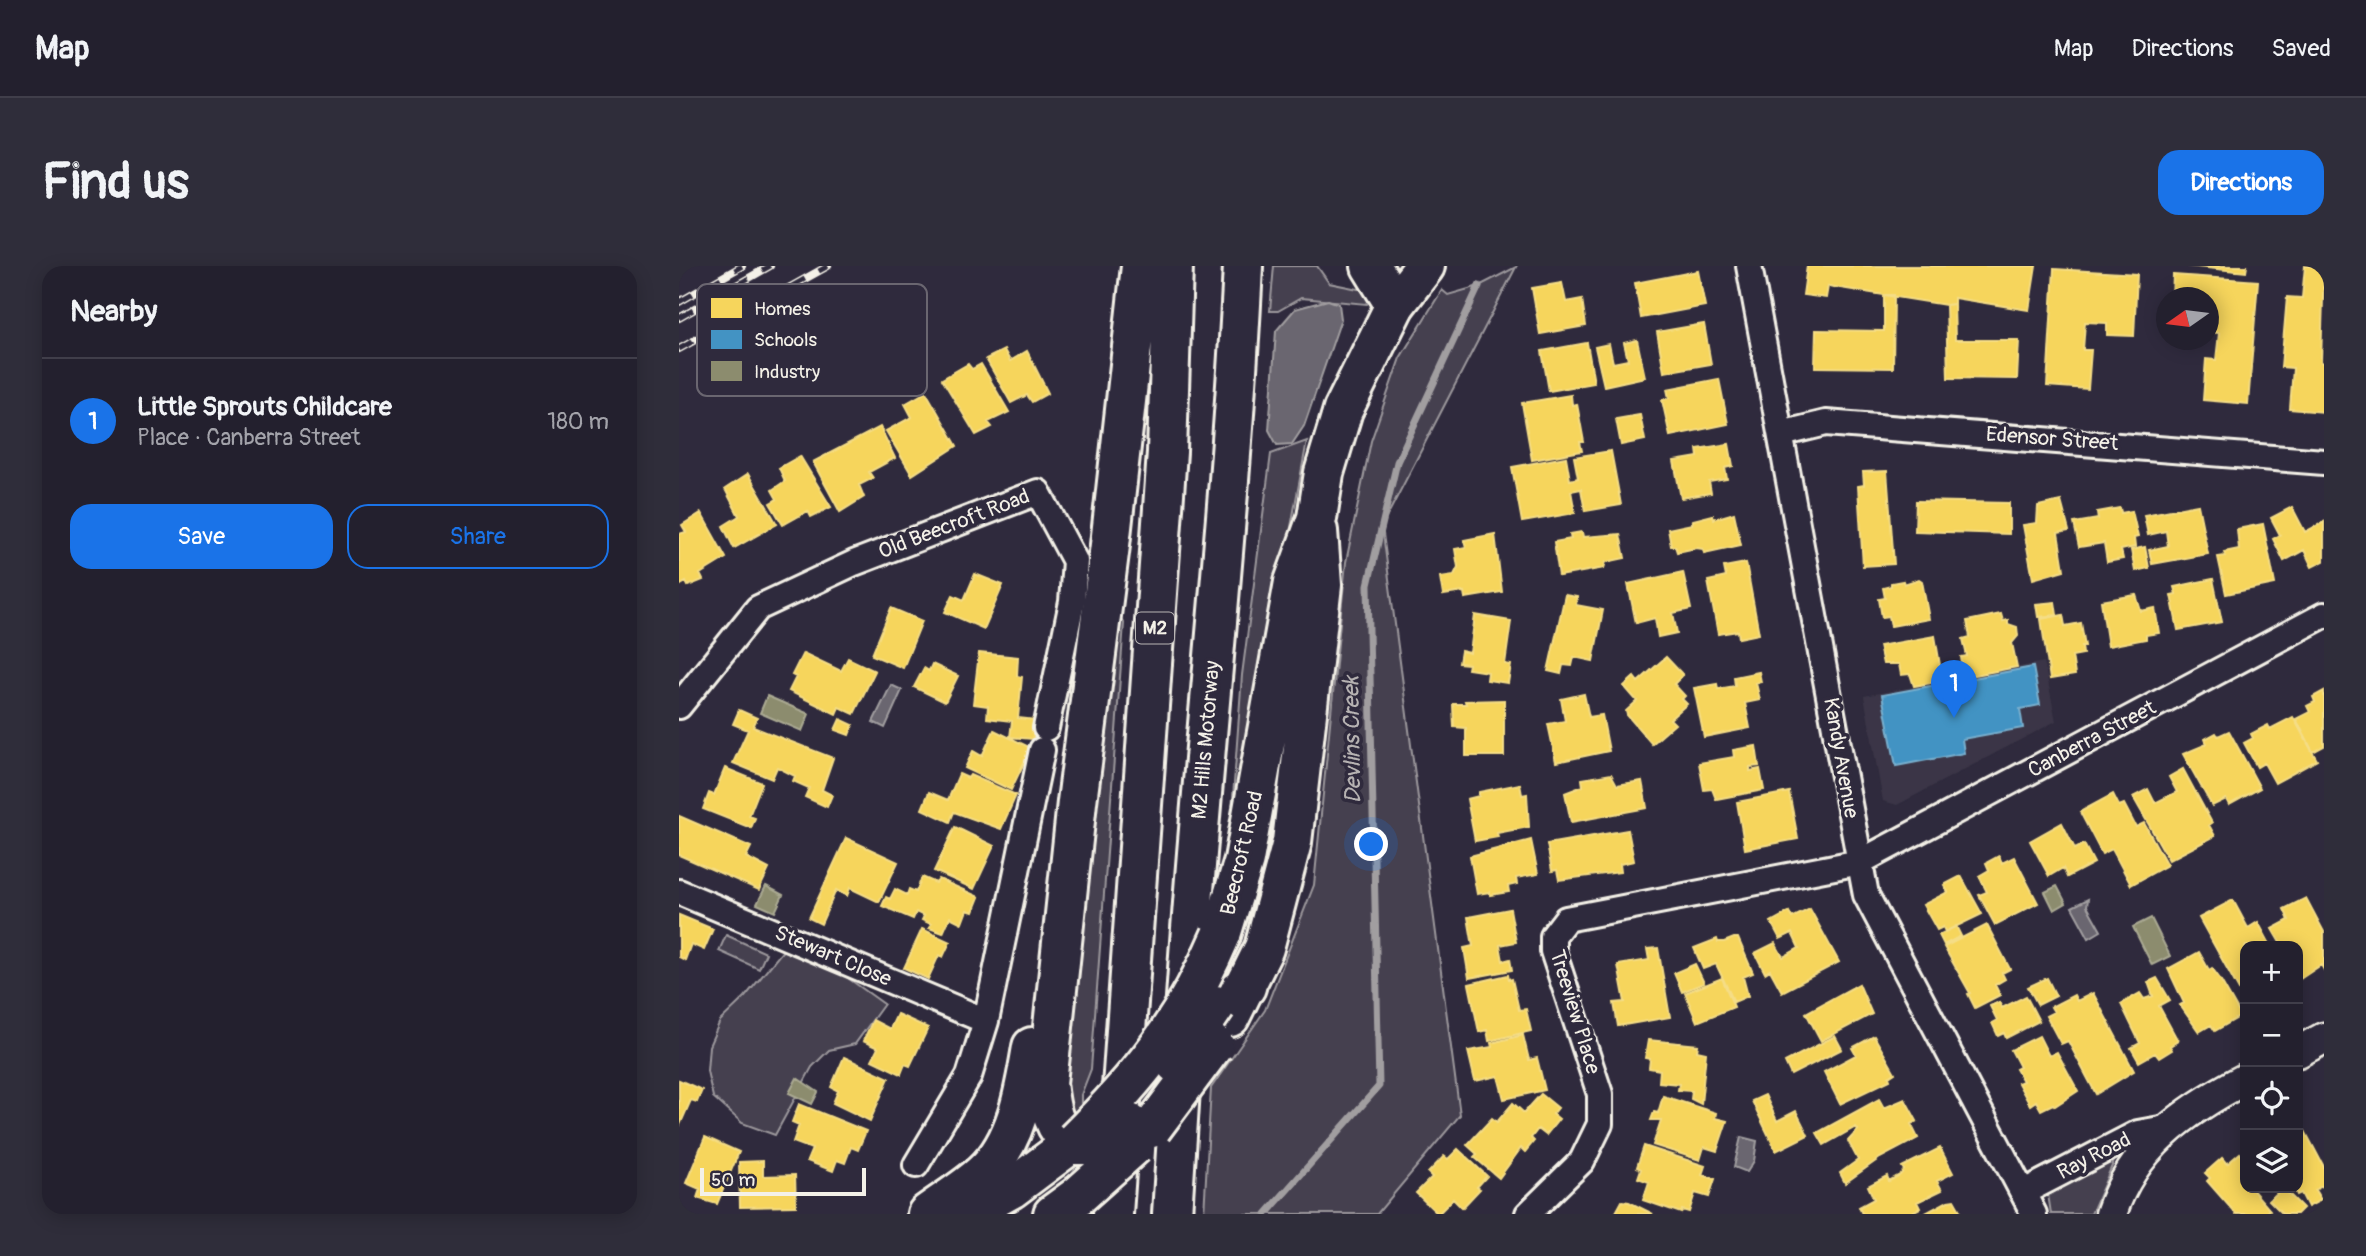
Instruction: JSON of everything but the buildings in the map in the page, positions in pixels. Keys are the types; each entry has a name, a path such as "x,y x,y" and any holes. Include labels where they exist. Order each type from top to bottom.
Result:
{"main road":[{"path":"1141,266 1110,545 1077,802 1047,1083 1050,1114 1074,1143 1100,1145 1129,1123 1231,995"},
{"name":"M2","path":"1113,1214 1167,452 1173,266"},
{"name":"M2 Hills Motorway","path":"1171,1214 1193,897 1236,402 1243,266"},
{"path":"1371,266 1395,305"},
{"name":"Beecroft Road","path":"966,1214 1011,1189 1074,1143 1127,1089 1175,1026 1221,935 1244,860 1294,582 1317,518 1324,473 1343,410 1395,305 1425,266"},
{"name":"Beecroft Road","path":"1066,1205 1145,1135 1214,1045 1231,995 1268,935 1292,842 1322,585 1317,518"},
{"path":"927,1214 985,1172 1011,1134 1028,1069 1066,835 1077,802"}],"street":[{"name":"Kandy Avenue","path":"1749,266 1866,895 2029,1203"},
{"name":"Edensor Street","path":"1781,434 1826,423 2324,462"},
{"name":"Old Beecroft Road","path":"679,706 758,608 854,563 1038,492 1075,561 1072,602 986,1021"},
{"name":"Canberra Street","path":"1860,863 2324,615"},
{"name":"Treeview Place","path":"1528,1214 1582,1161 1600,1124 1600,1094 1553,951 1553,936 1557,928 1566,919 1579,915 1860,863"},
{"name":"Stewart Close","path":"679,892 986,1021"},
{"path":"916,1165 969,1076 986,1021"},
{"path":"2303,1049 2324,1038"},
{"name":"Ray Road","path":"2111,1214 2126,1179 2166,1128 2192,1108 2240,1082"},
{"name":"Ray Road","path":"2029,1203 2138,1133 2166,1128"}],"shaded area":[{"path":"1274,266 1317,266 1329,283 1358,289 1372,286 1373,291 1367,304 1301,298 1278,311 1270,311"},
{"path":"1516,267 1382,526 1460,1115 1377,1214 1204,1214 1211,1088 1265,1010 1314,885 1346,562 1371,441 1400,358 1442,290 1448,295 1479,286"},
{"path":"1328,300 1339,304 1341,319 1304,426 1292,444 1277,445 1269,430 1276,331 1295,309"},
{"path":"1307,441 1228,865 1242,675 1271,454"},
{"path":"1117,613 1124,623 1091,1069 1081,1095 1081,1116 1073,1120 1060,1084"},
{"path":"2044,662 2056,721 1897,805 1883,801 1864,696"},
{"path":"891,685 902,690 885,728 873,722"},
{"path":"2088,899 2087,906 2101,931 2089,938 2072,907"},
{"path":"726,935 766,953 759,969 719,951"},
{"path":"789,943 831,966 884,1004 855,1044 829,1050 812,1067 775,1135 742,1123 713,1097 707,1071 709,1046 720,1021 745,997"},
{"path":"1741,1137 1757,1141 1754,1161 1747,1172 1734,1167"},
{"path":"2115,1159 2091,1214 2051,1214 2048,1194"}],"waterway":[{"name":"Devlins Creek","path":"1266,1214 1379,1086 1368,585 1397,462 1479,286"}],"railway":[{"path":"710,284 742,266"},
{"path":"738,284 770,266"},
{"path":"796,284 828,266"},
{"path":"679,302 697,292"},
{"path":"679,318 697,308"},
{"path":"679,349 697,339"}],"place":[{"name":"Little Sprouts Childcare","path":"1954,718"}]}
